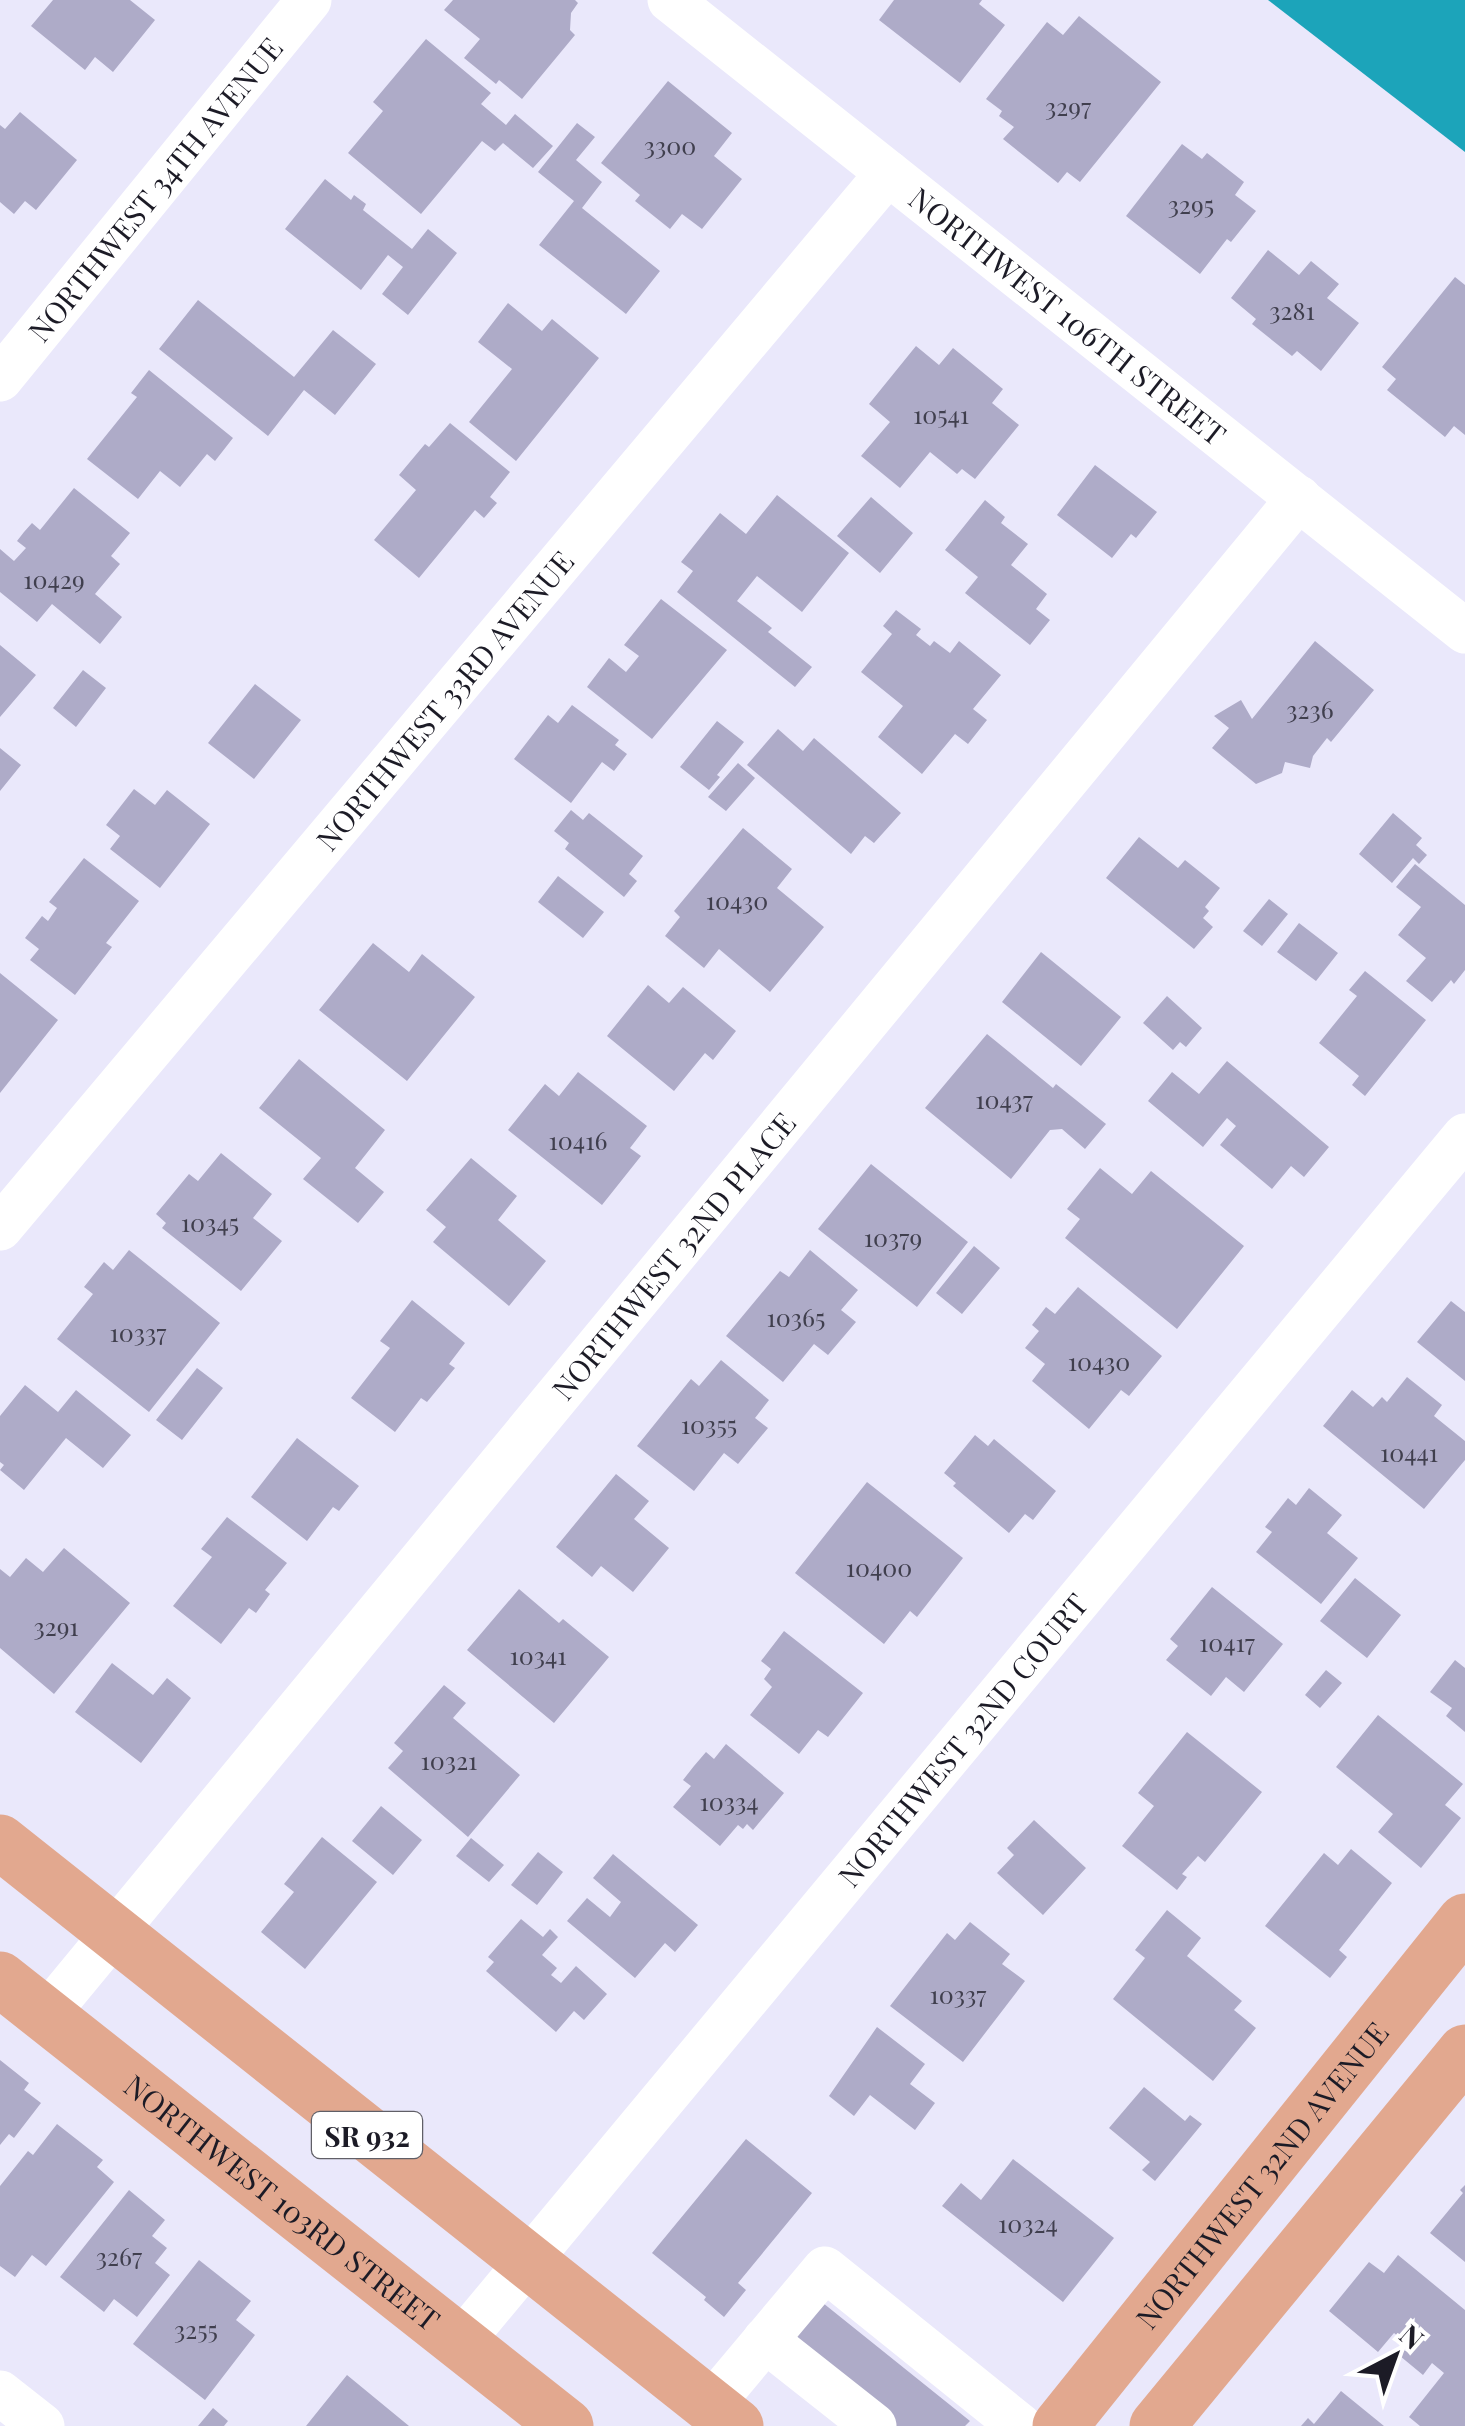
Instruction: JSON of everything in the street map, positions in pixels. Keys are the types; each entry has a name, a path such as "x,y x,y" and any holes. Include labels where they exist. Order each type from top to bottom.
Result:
{"main road":[{"name":"SR 932","path":"0,1842 723,2416"},
{"name":"NORTHWEST 32ND AVENUE","path":"1060,2426 1465,1921"},
{"name":"NORTHWEST 103RD STREET","path":"0,1978 566,2426"},
{"path":"1156,2426 1465,2052"}],"street":[{"name":"NORTHWEST 34TH AVENUE","path":"0,380 309,0"},
{"name":"NORTHWEST 106TH STREET","path":"670,0 1465,631"},
{"name":"NORTHWEST 33RD AVENUE","path":"0,1228 888,172"},
{"name":"NORTHWEST 32ND PLACE","path":"46,2015 1298,498"},
{"name":"NORTHWEST 32ND COURT","path":"460,2343 1465,1136"},
{"path":"723,2416 765,2340 825,2269 997,2419"},
{"path":"765,2340 874,2426"},
{"path":"0,2393 42,2426"}],"water":[{"path":"1268,0 1465,0 1465,152"}],"building":[{"path":"53,0 130,0 155,20 113,72 95,57 85,70 31,26"},
{"path":"453,0 575,0 578,3 571,13 570,30 575,35 522,99 464,58 480,39 444,10"},
{"path":"894,0 982,0 979,4 1005,25 960,83 879,20"},
{"path":"1079,16 1161,82 1080,182 1067,172 1058,183 1003,139 1014,127 986,99 1047,22 1063,35"},
{"path":"426,39 491,93 481,104 506,125 515,114 553,146 533,168 503,143 495,151 482,141 421,214 348,153 383,111 373,102"},
{"path":"668,81 732,133 714,156 742,179 702,229 682,214 670,229 635,201 640,195 601,163"},
{"path":"20,112 77,160 36,210 25,201 14,214 0,202 0,125 5,129"},
{"path":"577,123 595,137 576,160 602,182 582,208 660,271 626,314 539,245 574,201 538,172"},
{"path":"1182,144 1202,159 1207,153 1244,182 1235,195 1256,211 1231,242 1227,239 1200,274 1126,216"},
{"path":"325,179 351,200 354,195 366,204 363,210 412,249 428,229 457,253 408,315 382,294 403,267 388,255 361,290 285,229"},
{"path":"1268,250 1299,275 1311,261 1339,284 1327,298 1359,323 1321,371 1297,351 1292,356 1252,324 1256,319 1231,298"},
{"path":"1455,277 1465,285 1465,435 1454,426 1445,437 1387,390 1396,379 1382,367"},
{"path":"198,300 294,377 333,330 376,364 335,415 304,390 268,436 159,349"},
{"path":"508,303 542,331 552,319 599,358 516,461 469,422 512,369 478,342"},
{"path":"916,346 939,365 953,348 1003,389 992,403 1019,425 975,479 962,469 957,474 930,452 900,488 861,456 890,422 869,404"},
{"path":"149,370 233,438 215,461 207,454 180,487 160,471 138,499 87,459 137,397 131,393"},
{"path":"450,423 510,472 490,497 497,503 484,518 475,510 419,578 374,540 416,490 399,475 425,444 429,447"},
{"path":"1095,465 1157,512 1136,538 1131,534 1112,558 1057,515"},
{"path":"74,488 130,533 111,556 120,564 95,594 122,617 100,644 52,604 37,622 0,592 0,549 14,561 26,548 17,541 24,532 32,523 40,530"},
{"path":"777,495 849,553 802,612 757,576 737,601 812,667 795,687 677,592 693,571 681,562 720,513 746,534"},
{"path":"871,497 913,533 880,573 837,536"},
{"path":"985,500 1005,517 1001,523 1028,544 1011,565 1047,594 1036,609 1050,620 1030,645 965,593 978,577 945,550"},
{"path":"661,599 727,650 652,739 587,687 609,658 626,672 639,656 624,645"},
{"path":"896,610 921,629 916,635 930,646 934,641 950,653 959,641 1001,675 973,709 987,720 968,744 955,734 922,774 878,737 903,706 861,672 892,634 883,626"},
{"path":"1315,641 1374,690 1331,742 1327,738 1313,756 1310,768 1285,762 1282,773 1256,784 1212,748 1229,728 1214,716 1241,700 1252,719"},
{"path":"0,645 36,675 0,717"},
{"path":"83,670 106,688 76,727 53,708"},
{"path":"255,684 301,720 254,779 208,743"},
{"path":"572,705 619,740 615,745 627,754 614,771 602,762 571,803 514,759 548,715 558,723"},
{"path":"717,721 744,742 709,790 680,767"},
{"path":"778,729 803,751 814,738 901,813 874,843 865,836 851,854 747,765"},
{"path":"0,748 21,765 0,791"},
{"path":"738,763 755,778 726,811 708,797"},
{"path":"134,789 155,805 167,790 210,824 160,888 110,849 120,836 106,825"},
{"path":"571,810 583,820 589,813 643,856 629,874 637,881 624,897 565,849 569,843 554,831"},
{"path":"1393,813 1422,838 1416,845 1427,855 1419,864 1413,858 1392,883 1359,854"},
{"path":"743,828 792,869 777,888 824,927 770,992 719,949 704,968 665,936 680,917 674,911"},
{"path":"1139,837 1178,868 1185,860 1220,888 1205,907 1209,911 1203,918 1213,927 1194,949 1106,878"},
{"path":"84,858 139,901 106,943 112,947 75,995 30,960 39,949 25,938 42,916 48,921 57,908 49,902"},
{"path":"1415,864 1465,905 1465,970 1432,1002 1406,981 1426,958 1398,935 1421,907 1396,887"},
{"path":"558,876 604,912 583,938 538,902"},
{"path":"1269,899 1288,914 1262,946 1243,931"},
{"path":"1299,923 1338,953 1316,981 1277,952"},
{"path":"373,943 409,972 422,954 475,997 407,1081 319,1010"},
{"path":"1041,952 1121,1017 1081,1066 1002,1002"},
{"path":"1365,971 1426,1020 1365,1096 1352,1085 1359,1076 1319,1043 1357,996 1349,990"},
{"path":"0,973 58,1020 0,1093"},
{"path":"648,985 669,1003 683,987 736,1031 713,1060 705,1053 674,1091 607,1036"},
{"path":"1167,996 1202,1028 1186,1047 1180,1042 1173,1050 1143,1023"},
{"path":"987,1034 1053,1088 1056,1084 1106,1124 1085,1149 1062,1129 1050,1130 1011,1179 925,1108"},
{"path":"299,1059 385,1130 355,1168 384,1192 358,1223 303,1179 321,1158 259,1108"},
{"path":"1227,1061 1329,1147 1304,1177 1291,1166 1272,1189 1220,1145 1236,1126 1227,1118 1203,1147 1148,1101 1172,1072 1199,1094"},
{"path":"578,1072 647,1126 630,1148 641,1156 602,1205 508,1130 545,1084 559,1096"},
{"path":"221,1153 272,1194 253,1218 282,1241 241,1291 162,1228 166,1223 156,1214 189,1174 198,1181"},
{"path":"471,1158 517,1196 498,1220 546,1261 509,1306 433,1242 446,1227 426,1210"},
{"path":"871,1164 968,1242 917,1307 818,1229"},
{"path":"1100,1168 1132,1194 1151,1171 1244,1246 1177,1329 1065,1238 1080,1219 1067,1209"},
{"path":"974,1246 1000,1268 962,1314 936,1293"},
{"path":"129,1250 220,1323 149,1412 57,1339 93,1294 84,1287 104,1262 113,1270"},
{"path":"810,1250 858,1290 841,1310 856,1322 828,1355 814,1344 783,1382 726,1336 780,1271 789,1277"},
{"path":"1078,1287 1162,1356 1129,1396 1121,1390 1089,1429 1032,1381 1045,1364 1025,1348 1039,1331 1032,1325 1046,1307 1055,1314"},
{"path":"412,1300 465,1343 449,1364 455,1368 427,1402 421,1398 395,1432 351,1398 390,1348 380,1341"},
{"path":"1451,1301 1465,1312 1465,1381 1417,1342"},
{"path":"721,1360 769,1400 755,1418 768,1428 738,1464 724,1453 694,1491 637,1446 691,1379 699,1386"},
{"path":"197,1368 223,1388 182,1440 156,1420"},
{"path":"1407,1377 1442,1405 1434,1416 1465,1441 1465,1460 1424,1509 1323,1426 1352,1390 1373,1407 1382,1397 1387,1402"},
{"path":"25,1385 58,1412 76,1390 131,1435 103,1468 66,1438 24,1490 0,1470 4,1465 0,1462 0,1416"},
{"path":"975,1435 988,1446 994,1439 1056,1491 1033,1520 1025,1514 1009,1533 953,1486 956,1483 944,1473"},
{"path":"297,1438 359,1486 339,1511 333,1507 307,1541 251,1497"},
{"path":"616,1474 649,1501 634,1519 669,1548 633,1592 601,1566 592,1577 556,1547"},
{"path":"867,1482 963,1558 917,1617 910,1611 884,1644 795,1573"},
{"path":"1309,1488 1342,1515 1327,1533 1358,1558 1321,1604 1256,1552 1272,1532 1265,1527 1288,1498 1296,1505"},
{"path":"227,1517 287,1563 265,1590 270,1594 256,1613 249,1608 221,1644 173,1606 212,1557 201,1549"},
{"path":"64,1548 130,1603 54,1694 0,1648 0,1569 10,1577 26,1558 43,1572"},
{"path":"1355,1578 1401,1615 1367,1658 1320,1621"},
{"path":"1212,1587 1283,1644 1244,1692 1226,1677 1211,1696 1166,1660 1178,1646 1170,1639"},
{"path":"519,1589 559,1623 563,1619 609,1657 554,1723 467,1650"},
{"path":"784,1631 863,1693 828,1737 818,1730 799,1754 750,1715 772,1687 764,1679 771,1669 761,1661"},
{"path":"1455,1660 1465,1668 1465,1732 1446,1716 1452,1708 1430,1692"},
{"path":"112,1663 153,1695 167,1678 191,1698 141,1763 75,1712"},
{"path":"1326,1670 1342,1683 1320,1708 1305,1695"},
{"path":"444,1685 466,1703 453,1718 520,1775 468,1837 388,1768 403,1751 394,1743"},
{"path":"1378,1715 1463,1784 1445,1805 1461,1818 1421,1868 1378,1832 1393,1814 1336,1767"},
{"path":"1187,1732 1262,1792 1205,1862 1198,1856 1182,1874 1187,1877 1177,1890 1122,1846 1154,1806 1138,1793"},
{"path":"726,1744 784,1793 753,1830 747,1824 743,1829 738,1825 720,1846 673,1807 691,1786 683,1780 694,1766 706,1752 714,1759"},
{"path":"381,1806 422,1840 393,1875 352,1841"},
{"path":"1034,1820 1086,1868 1043,1915 997,1873 1014,1855 1007,1848"},
{"path":"322,1837 377,1882 305,1969 261,1932 294,1892 284,1884"},
{"path":"471,1838 504,1865 489,1882 456,1856"},
{"path":"1351,1849 1392,1883 1339,1950 1347,1957 1330,1978 1265,1926 1324,1853 1338,1865"},
{"path":"538,1852 563,1872 537,1905 511,1885"},
{"path":"613,1854 698,1925 675,1952 665,1943 635,1978 567,1921 587,1898 610,1917 621,1902 593,1878"},
{"path":"1167,1910 1201,1938 1187,1956 1242,2001 1234,2010 1256,2028 1213,2081 1113,1999 1145,1958 1135,1950"},
{"path":"521,1919 543,1937 550,1929 558,1937 542,1955 557,1968 551,1975 561,1983 576,1966 607,1994 584,2020 574,2011 556,2032 486,1971 494,1962 488,1957"},
{"path":"970,1922 1010,1954 1002,1964 1025,1981 963,2062 890,2006 947,1933 955,1940"},
{"path":"877,2027 925,2064 910,2084 935,2103 915,2130 870,2095 854,2116 829,2096"},
{"path":"0,2060 29,2083 24,2090 41,2103 14,2138 9,2134 0,2145"},
{"path":"1144,2087 1185,2121 1190,2115 1202,2124 1155,2181 1142,2170 1150,2162 1109,2128"},
{"path":"57,2124 103,2160 97,2167 114,2182 46,2266 32,2255 15,2277 0,2266 0,2186 28,2151 33,2155"},
{"path":"746,2139 812,2193 738,2283 746,2290 724,2317 652,2253"},
{"path":"1013,2159 1114,2238 1063,2302 942,2206 961,2183 981,2200"},
{"path":"1465,2185 1465,2262 1430,2233 1463,2193 1460,2190"},
{"path":"129,2190 165,2220 152,2236 167,2248 155,2263 170,2275 137,2317 114,2299 104,2312 60,2277"},
{"path":"1398,2255 1465,2310 1465,2426 1420,2426 1409,2417 1444,2373 1432,2363 1423,2375 1400,2356 1409,2345 1394,2333 1378,2352 1329,2311 1369,2262 1384,2273"},
{"path":"199,2260 251,2301 236,2320 255,2335 205,2400 133,2344"},
{"path":"818,2299 970,2421 965,2426 896,2426 786,2338"},
{"path":"347,2375 409,2426 306,2426"},
{"path":"1341,2391 1384,2426 1301,2426 1308,2418 1314,2424"},
{"path":"213,2408 228,2421 224,2426 198,2426"}]}
